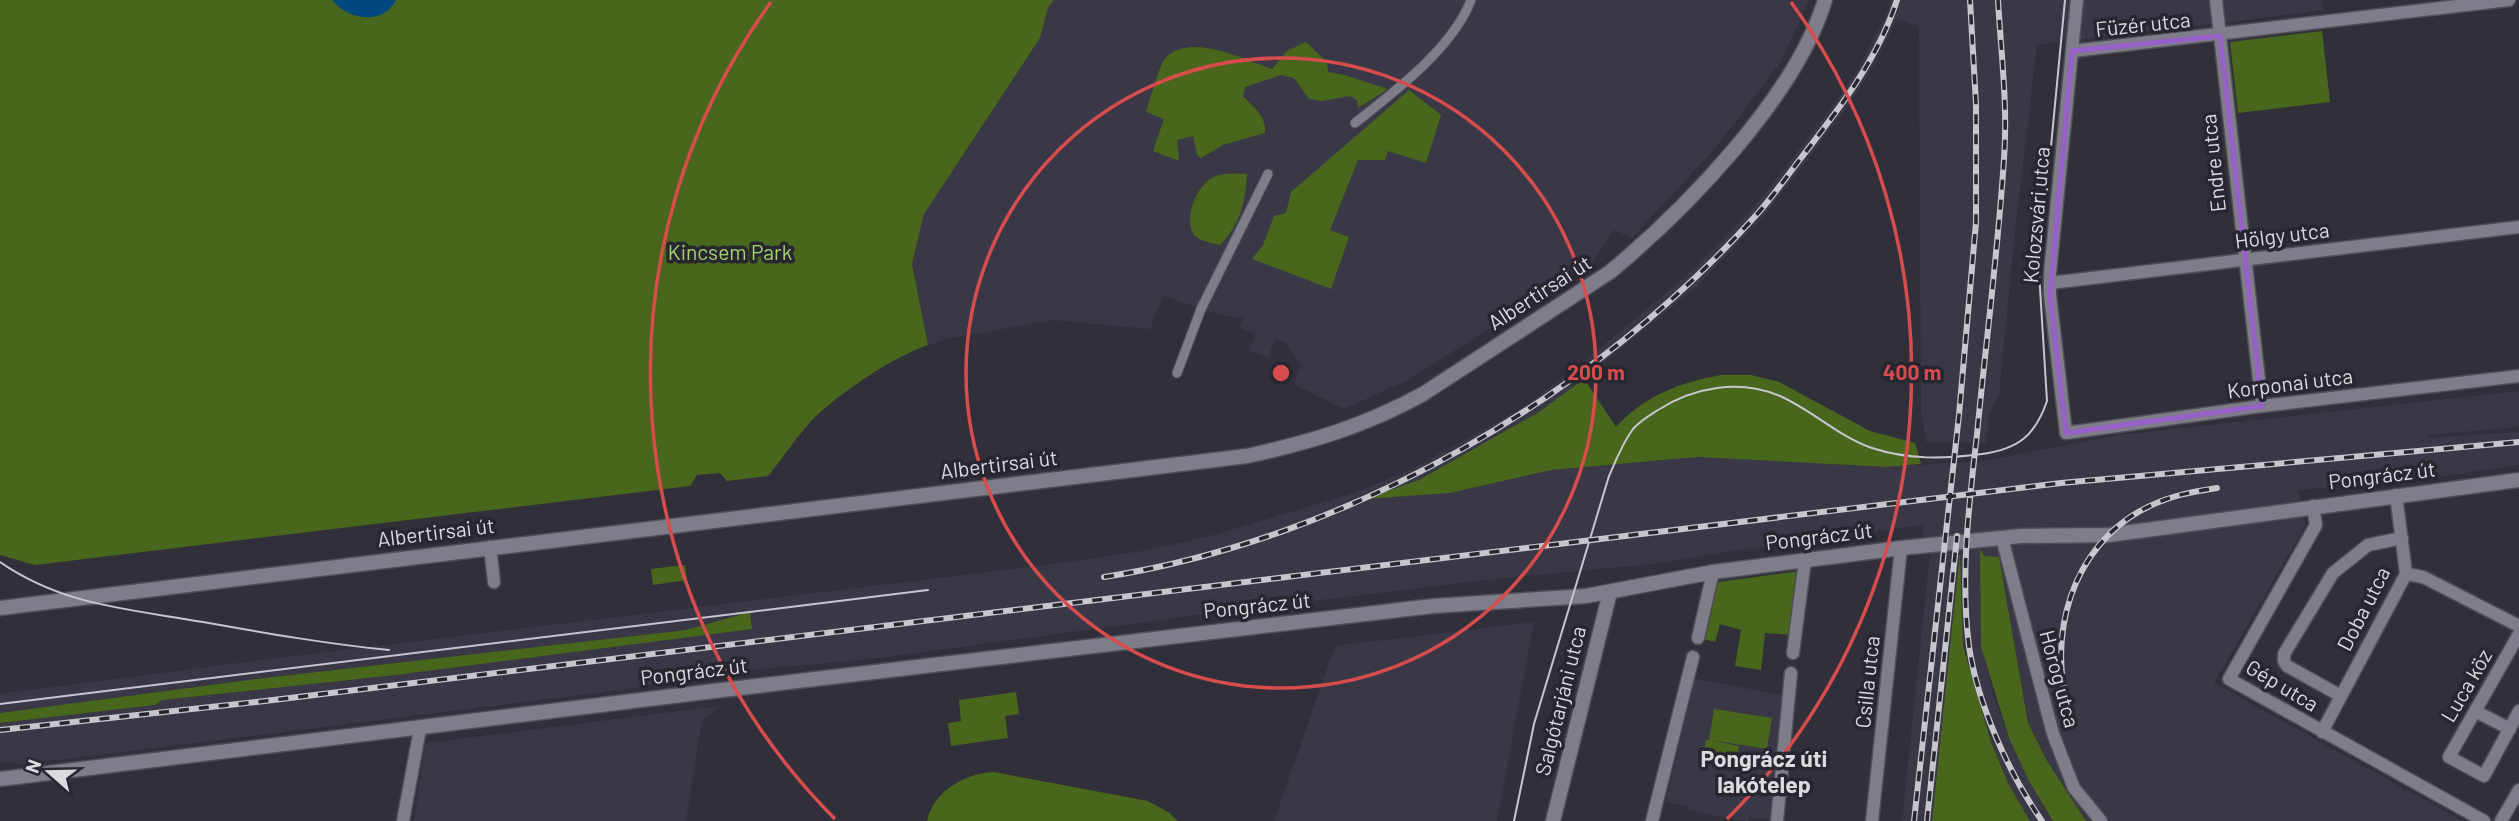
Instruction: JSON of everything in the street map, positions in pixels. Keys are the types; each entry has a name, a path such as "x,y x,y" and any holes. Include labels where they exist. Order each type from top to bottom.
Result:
{"street":[{"path":"1355,123 1412,77 1449,36 1471,0"},
{"name":"Albertirsai út","path":"0,608 1247,456 1320,439 1401,406 1423,394 1610,272 1628,257 1703,183 1774,99 1807,47 1825,0"},
{"name":"Kolozsvári utca","path":"2066,433 2050,283 2077,0"},
{"name":"Endre utca","path":"2216,0 2262,406"},
{"name":"Füzér utca","path":"2072,51 2220,36 2509,0"},
{"path":"1177,373 1201,309 1268,174"},
{"name":"Hölgy utca","path":"2050,283 2519,227"},
{"name":"Korponai utca","path":"2066,433 2262,406 2519,376"},
{"name":"Pongrácz út","path":"0,779 1433,606 1587,596 1713,572 1901,548 2002,538 2109,535 2519,480"},
{"name":"Doba utca","path":"2322,732 2406,574 2396,495"},
{"name":"Gép utca","path":"2313,506 2316,525 2229,679 2484,821"},
{"name":"Horog utca","path":"2002,538 2053,734 2074,788 2101,821"},
{"path":"2341,696 2287,666 2284,654 2333,573 2368,545 2402,538"},
{"path":"490,547 494,582"},
{"name":"Csilla utca","path":"1872,821 1901,548"},
{"path":"1793,653 1804,560"},
{"path":"1698,638 1713,572"},
{"path":"2406,574 2423,577 2519,626"},
{"name":"Salgótarjáni utca","path":"1553,821 1610,592"},
{"name":"Luca köz","path":"2510,729 2484,776 2449,757 2519,634"},
{"path":"1652,821 1692,658"},
{"path":"1777,821 1791,673"},
{"path":"2475,711 2510,729 2519,711"},
{"path":"403,821 420,729"},
{"path":"2501,821 2519,790"}],"highlighted area":[{"path":"2220,36 2262,406 2066,433 2050,295 2072,51"}],"shaded area":[{"path":"1054,0 1809,0 1781,61 1717,146 1632,238 1614,230 1595,257 1594,263 1406,381 1344,409 1294,384 1301,365 1285,342 1275,339 1268,358 1249,351 1255,334 1240,328 1243,318 1217,314 1163,296 1150,329 1054,320 951,338 928,345 912,264 924,214 1040,38 1048,8"},
{"path":"1891,0 2322,0 2324,10 2037,45 1999,394 1989,414 1986,443 1926,442 1921,409 1919,26 1897,19 1869,74 1845,110 1764,216 1696,287 1584,379 1539,412 1419,481 1369,498 1450,493 1552,470 1697,457 1887,467 1984,461 2120,435 2519,391 2519,427 2428,435 2428,438 2519,432 2519,465 2443,476 2298,490 2305,526 2214,683 2462,821 2086,821 2047,761 2028,723 1999,557 1984,556 1981,551 1981,647 1995,700 2029,781 2053,821 2030,821 2008,783 1991,742 1963,646 1960,558 1932,821 1902,821 1930,554 1922,525 1661,563 1486,580 1219,612 871,659 748,670 620,690 24,764 0,762 0,723 155,705 162,700 396,675 752,628 750,612 686,630 264,678 0,713 0,694 1149,550 1214,535 1354,493 1410,470 1521,409 1575,369 1685,277 1754,207 1834,105 1858,69"},
{"path":"1534,622 1497,821 1274,821 1335,646"},
{"path":"1695,679 1783,695 1771,820 1749,817 1748,821 1718,816 1666,802"},
{"path":"720,706 702,721 686,821 414,821 426,743"}],"green space":[{"name":"Kincsem Park","path":"0,0 1054,0 1048,8 1040,38 924,214 912,264 928,345 887,365 834,401 808,424 768,476 727,481 720,473 697,475 690,486 35,565 0,555"},
{"path":"2322,31 2330,102 2238,113 2230,42"},
{"path":"1306,42 1327,62 1328,72 1388,89 1358,108 1357,100 1350,96 1322,101 1309,99 1294,78 1281,75 1245,87 1243,96 1262,117 1265,133 1223,145 1201,158 1197,155 1193,136 1177,140 1179,161 1153,151 1164,119 1146,112 1164,60 1174,51 1186,47 1201,47 1232,54 1272,69 1287,51"},
{"path":"1409,90 1441,115 1426,163 1388,151 1385,160 1358,160 1330,230 1349,237 1331,289 1252,259 1263,245 1274,216 1286,213 1291,192"},
{"path":"1247,174 1241,212 1227,237 1220,245 1196,237 1191,228 1191,211 1202,187 1218,175"},
{"path":"1721,375 1751,375 1779,382 1870,431 1915,443 1921,464 1887,467 1697,457 1552,470 1450,493 1365,499 1419,480 1539,412 1584,379 1616,427 1639,407 1664,392"},
{"path":"1980,549 1984,556 1999,557 2028,723 2047,761 2086,821 2053,821 2029,781 2009,738 1981,647"},
{"path":"1960,551 1963,646 1991,742 2008,783 2030,821 1932,821"},
{"path":"685,565 687,580 653,585 651,569"},
{"path":"1801,571 1792,635 1765,633 1761,670 1735,666 1741,630 1720,624 1715,642 1699,638 1711,583"},
{"path":"750,612 752,629 396,675 162,700 155,705 0,723 0,713 264,678 686,630"},
{"path":"1016,692 1019,714 1005,716 1008,738 951,746 948,723 961,721 959,700"},
{"path":"1714,709 1772,718 1767,749 1710,740 1739,746 1736,763 1703,757"},
{"path":"994,772 1148,801 1178,821 927,821 936,801 952,786 973,776"}],"water":[{"path":"332,0 396,0 383,14 365,17 347,12"}],"tram line":[{"path":"1514,821 1534,724 1609,476 1626,440 1642,421 1686,396 1733,387 1780,396 1860,443 1899,455 1940,457 1995,452 2006,449 2031,432 2047,401 2039,272 2065,0"},
{"path":"0,562 48,588 98,604 296,638 389,650"},
{"path":"0,704 928,590"}],"railway":[{"path":"1104,577 1196,558 1287,530 1376,493 1462,449 1544,398 1622,341 1694,279 1759,212 1856,83 1879,43 1897,0"},
{"path":"1914,821 1959,415 1976,222 1976,104 1970,0"},
{"path":"1998,0 2005,139 1969,513 1965,567 1966,620 1973,668 1987,714 2018,782 2042,821"},
{"path":"0,730 265,701 2061,483 2519,442"},
{"path":"2066,700 2062,640 2067,610 2076,583 2090,557 2109,535 2132,516 2166,499 2217,488"},
{"path":"1927,821 1957,536"}],"district":[{"name":"Pongrácz úti lakótelep","path":"1764,772"}]}
